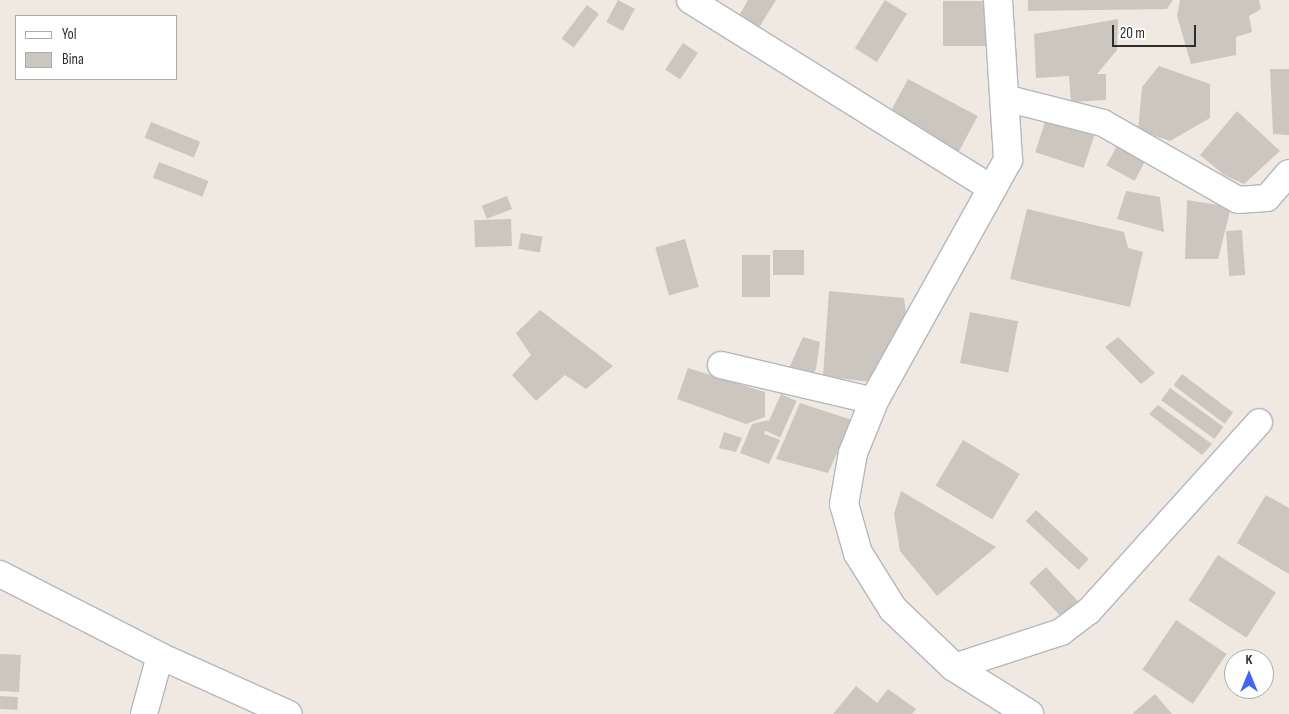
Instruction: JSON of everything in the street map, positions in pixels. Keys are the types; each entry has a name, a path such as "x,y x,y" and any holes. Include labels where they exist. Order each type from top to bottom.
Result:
{"street":[{"path":"690,0 993,189"},
{"path":"998,0 1008,160 874,401 854,453 846,512 858,553 893,609 954,667 1029,714"},
{"path":"1005,98 1103,124 1238,200 1266,198 1289,173"},
{"path":"721,365 874,401"},
{"path":"954,667 1061,632 1089,611 1259,422"},
{"path":"0,574 160,656 289,714"},
{"path":"144,714 160,656"}],"building":[{"path":"618,0 635,9 623,31 606,22"},
{"path":"748,0 776,0 755,34 735,23"},
{"path":"885,0 907,14 877,62 855,48"},
{"path":"1028,0 1173,0 1167,9 1028,11"},
{"path":"1180,0 1259,0 1261,9 1249,16 1252,32 1236,37 1236,55 1191,64 1177,16"},
{"path":"943,1 990,1 990,46 943,46"},
{"path":"587,5 599,14 574,48 562,39"},
{"path":"1118,19 1117,50 1097,74 1106,74 1106,100 1071,102 1069,76 1036,78 1034,34"},
{"path":"683,43 698,53 680,80 665,70"},
{"path":"1159,66 1210,84 1210,118 1170,141 1138,130 1142,87"},
{"path":"1270,69 1289,69 1289,135 1273,134"},
{"path":"908,79 978,116 957,155 887,118"},
{"path":"1237,111 1280,151 1244,184 1224,175 1200,155"},
{"path":"1046,119 1095,135 1084,168 1035,152"},
{"path":"151,122 200,142 194,158 145,138"},
{"path":"1120,140 1148,155 1135,181 1106,166"},
{"path":"159,162 208,181 202,197 153,178"},
{"path":"1126,191 1160,197 1164,232 1117,219"},
{"path":"507,196 512,209 487,219 482,206"},
{"path":"1187,200 1231,207 1218,259 1185,259"},
{"path":"1027,209 1124,232 1128,248 1143,252 1130,307 1010,279"},
{"path":"511,219 512,246 475,247 474,220"},
{"path":"1242,230 1245,275 1229,276 1226,231"},
{"path":"521,233 543,237 540,253 518,249"},
{"path":"685,239 699,287 669,296 655,248"},
{"path":"773,250 804,250 804,275 773,275"},
{"path":"742,255 770,255 770,297 742,297"},
{"path":"829,291 904,298 908,325 870,382 823,376"},
{"path":"540,310 613,366 586,389 565,375 536,401 512,375 531,355 516,333"},
{"path":"970,312 1018,321 1008,372 960,363"},
{"path":"803,337 820,342 816,369 807,381 786,375"},
{"path":"1118,337 1155,373 1141,384 1105,347"},
{"path":"688,368 765,392 765,417 746,424 677,399"},
{"path":"1182,374 1233,413 1225,424 1174,385"},
{"path":"1170,388 1223,427 1215,439 1161,400"},
{"path":"781,394 797,401 780,437 765,431"},
{"path":"800,403 852,420 828,473 776,459"},
{"path":"1158,405 1212,444 1202,455 1149,414"},
{"path":"769,420 764,434 780,440 769,464 740,453 752,424"},
{"path":"724,432 742,438 736,452 719,448"},
{"path":"963,440 1020,474 992,519 936,485"},
{"path":"901,491 996,547 937,596 900,551 894,514"},
{"path":"1266,495 1289,508 1289,574 1237,543"},
{"path":"1036,510 1089,559 1078,570 1026,521"},
{"path":"1218,555 1276,593 1246,638 1189,600"},
{"path":"1046,567 1080,604 1063,619 1029,583"},
{"path":"1176,620 1224,652 1224,658 1193,704 1142,670"},
{"path":"0,654 21,655 19,692 0,691"},
{"path":"856,686 877,703 888,689 916,709 912,714 833,714"},
{"path":"1155,694 1172,714 1133,713"},
{"path":"0,696 18,697 17,710 0,709"}]}
